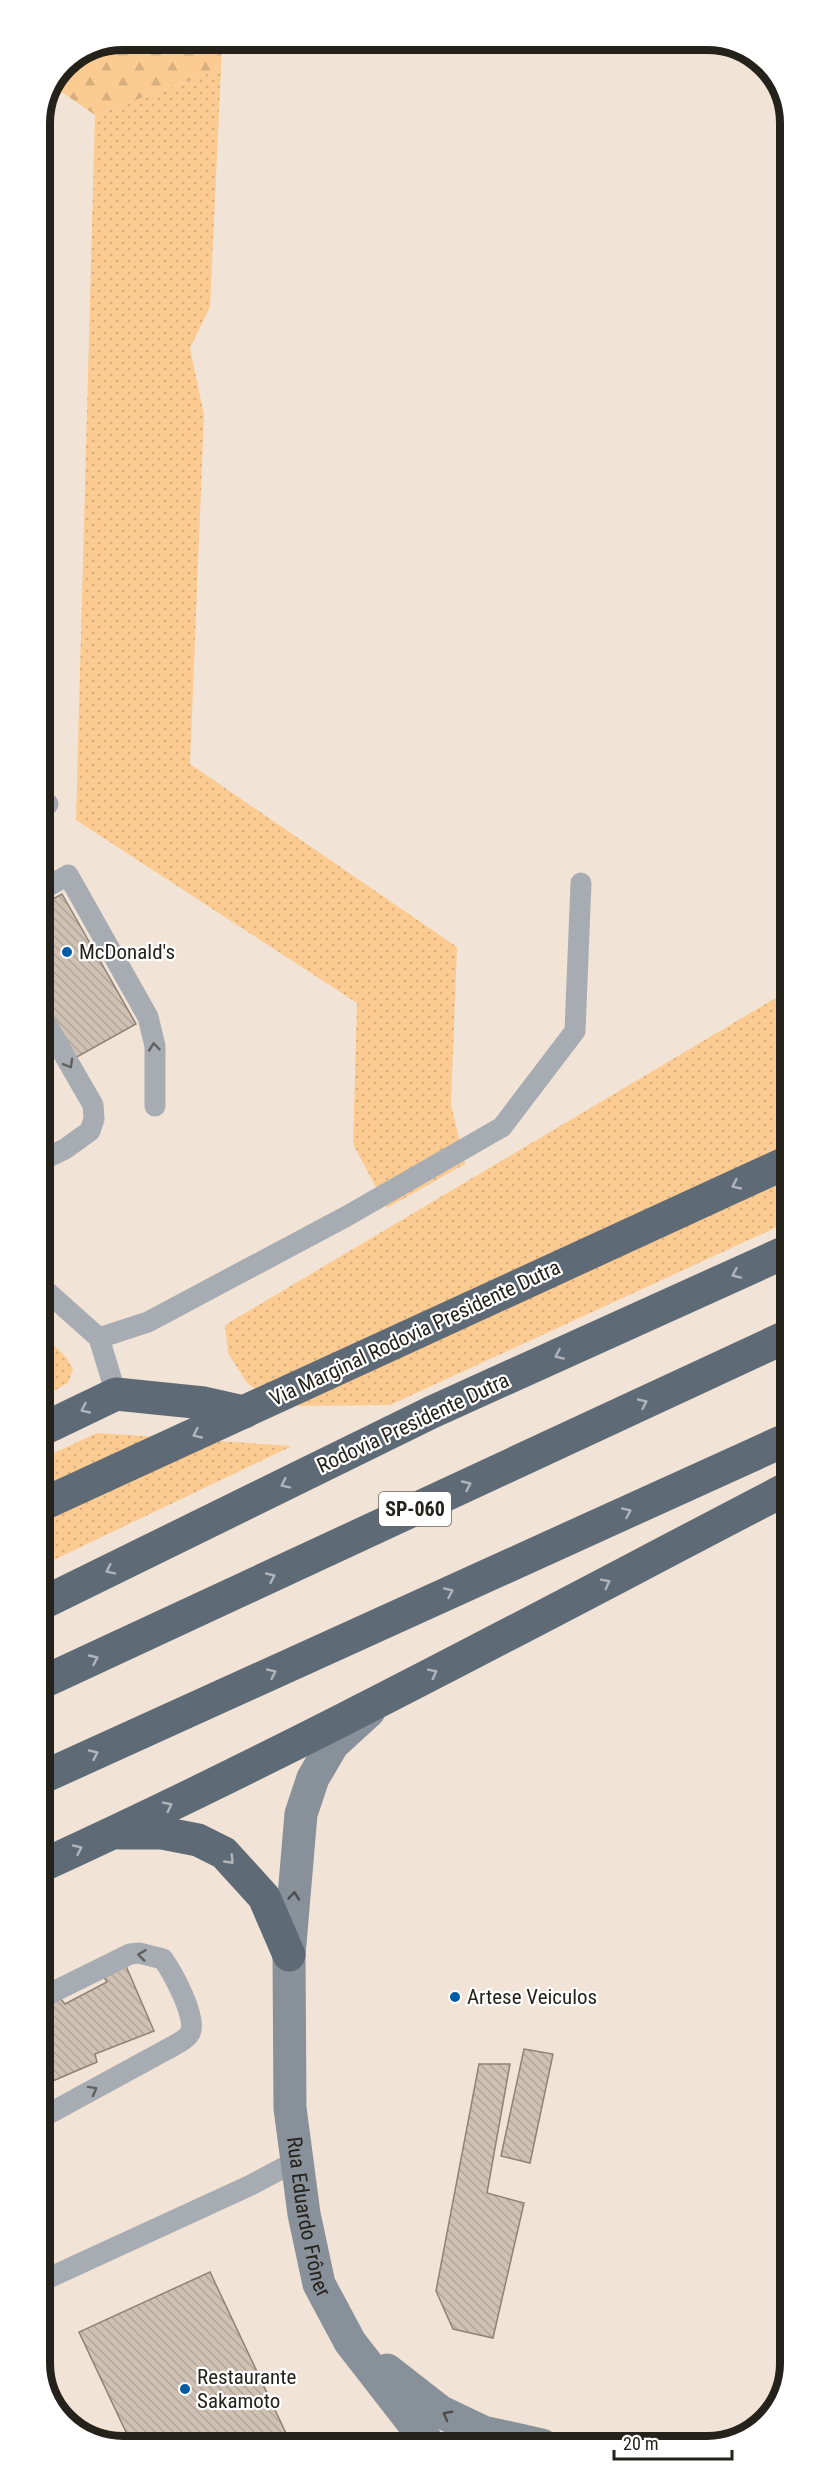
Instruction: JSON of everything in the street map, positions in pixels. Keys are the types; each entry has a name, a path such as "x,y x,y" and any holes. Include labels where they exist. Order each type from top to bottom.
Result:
{"highway":[{"name":"Via Marginal Rodovia Presidente Dutra","path":"50,1501 780,1166"},
{"name":"Rodovia Presidente Dutra","path":"50,1600 432,1412 780,1255"},
{"name":"SP-060","path":"50,1679 780,1340"},
{"path":"50,1426 116,1394 204,1403 243,1412"},
{"path":"50,1774 780,1443"},
{"path":"50,1862 381,1700 780,1492"},
{"path":"115,1832 162,1833 180,1836 198,1840 224,1853 264,1897 289,1954"}],"main road":[{"name":"Rua Eduardo Frôner","path":"381,1700 333,1744 313,1778 301,1814 289,1954 290,2108 304,2214 319,2284 350,2342 423,2436"},
{"path":"350,2342 441,2412 483,2432 501,2436"}],"lane":[{"path":"50,885 68,875 148,1017 155,1046 155,1106"},
{"path":"99,1338 148,1322 346,1216 502,1127 575,1031 581,883"},
{"path":"50,1030 93,1105 90,1131 65,1149 50,1156"},
{"path":"50,1294 99,1338 116,1394"},
{"path":"50,1994 130,1954 139,1953 163,1959 173,1973 192,2022 188,2037 176,2045 50,2113"},
{"path":"50,2278 251,2185 296,2161"}],"green space":[{"path":"123,50 222,50 221,69 95,115 58,89 71,71 95,55"},
{"path":"221,69 210,307 190,348 204,415 190,764 457,947 451,1104 465,1164 387,1208 353,1144 357,1003 76,820 95,115"},
{"path":"780,995 780,1226 390,1405 301,1406 268,1398 247,1383 228,1353 225,1325"},
{"path":"50,1342 66,1357 73,1369 68,1383 50,1393"},
{"path":"97,1433 292,1446 50,1562 50,1455"}],"building":[{"name":"McDonald's","path":"62,894 136,1024 75,1058 50,1014 50,901"},
{"path":"126,1966 154,2031 95,2054 97,2062 50,2082 50,2002 59,1997 65,2004 107,1982 104,1977"},
{"path":"524,2049 553,2054 530,2163 501,2156"},
{"path":"479,2064 510,2064 487,2193 524,2203 493,2338 453,2329 436,2291"},
{"name":"Restaurante Sakamoto","path":"210,2272 287,2436 128,2436 79,2332"}],"place":[{"name":"McDonald's","path":"67,952"},
{"name":"Artese Veiculos","path":"455,1997"},
{"name":"Restaurante Sakamoto","path":"185,2389"}]}
